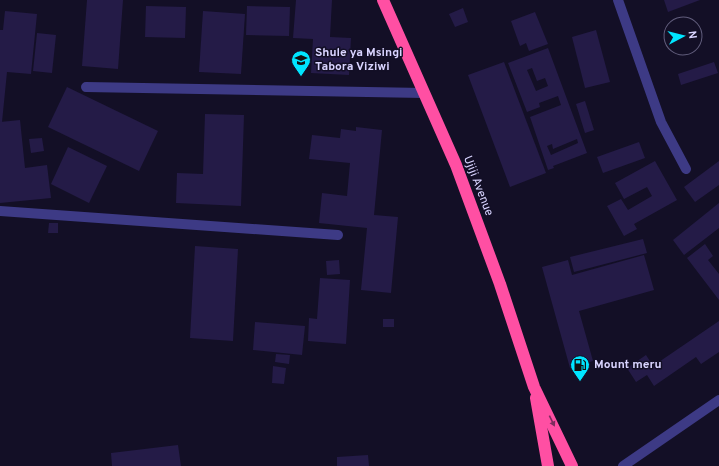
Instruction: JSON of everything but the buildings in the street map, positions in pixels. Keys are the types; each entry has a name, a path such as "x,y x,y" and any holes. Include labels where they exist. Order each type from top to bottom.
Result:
{"highway":[{"name":"Ujiji Avenue","path":"383,0 456,166 500,284 534,387"},
{"path":"534,387 548,466"},
{"path":"534,387 572,466"}],"street":[{"path":"618,0 661,122 686,169"},
{"path":"86,87 424,93"},
{"path":"0,212 338,236"},
{"path":"627,465 719,400"}],"place":[{"name":"Shule ya Msingi Tabora Viziwi","path":"301,77"},
{"name":"Mount meru","path":"580,382"}]}
